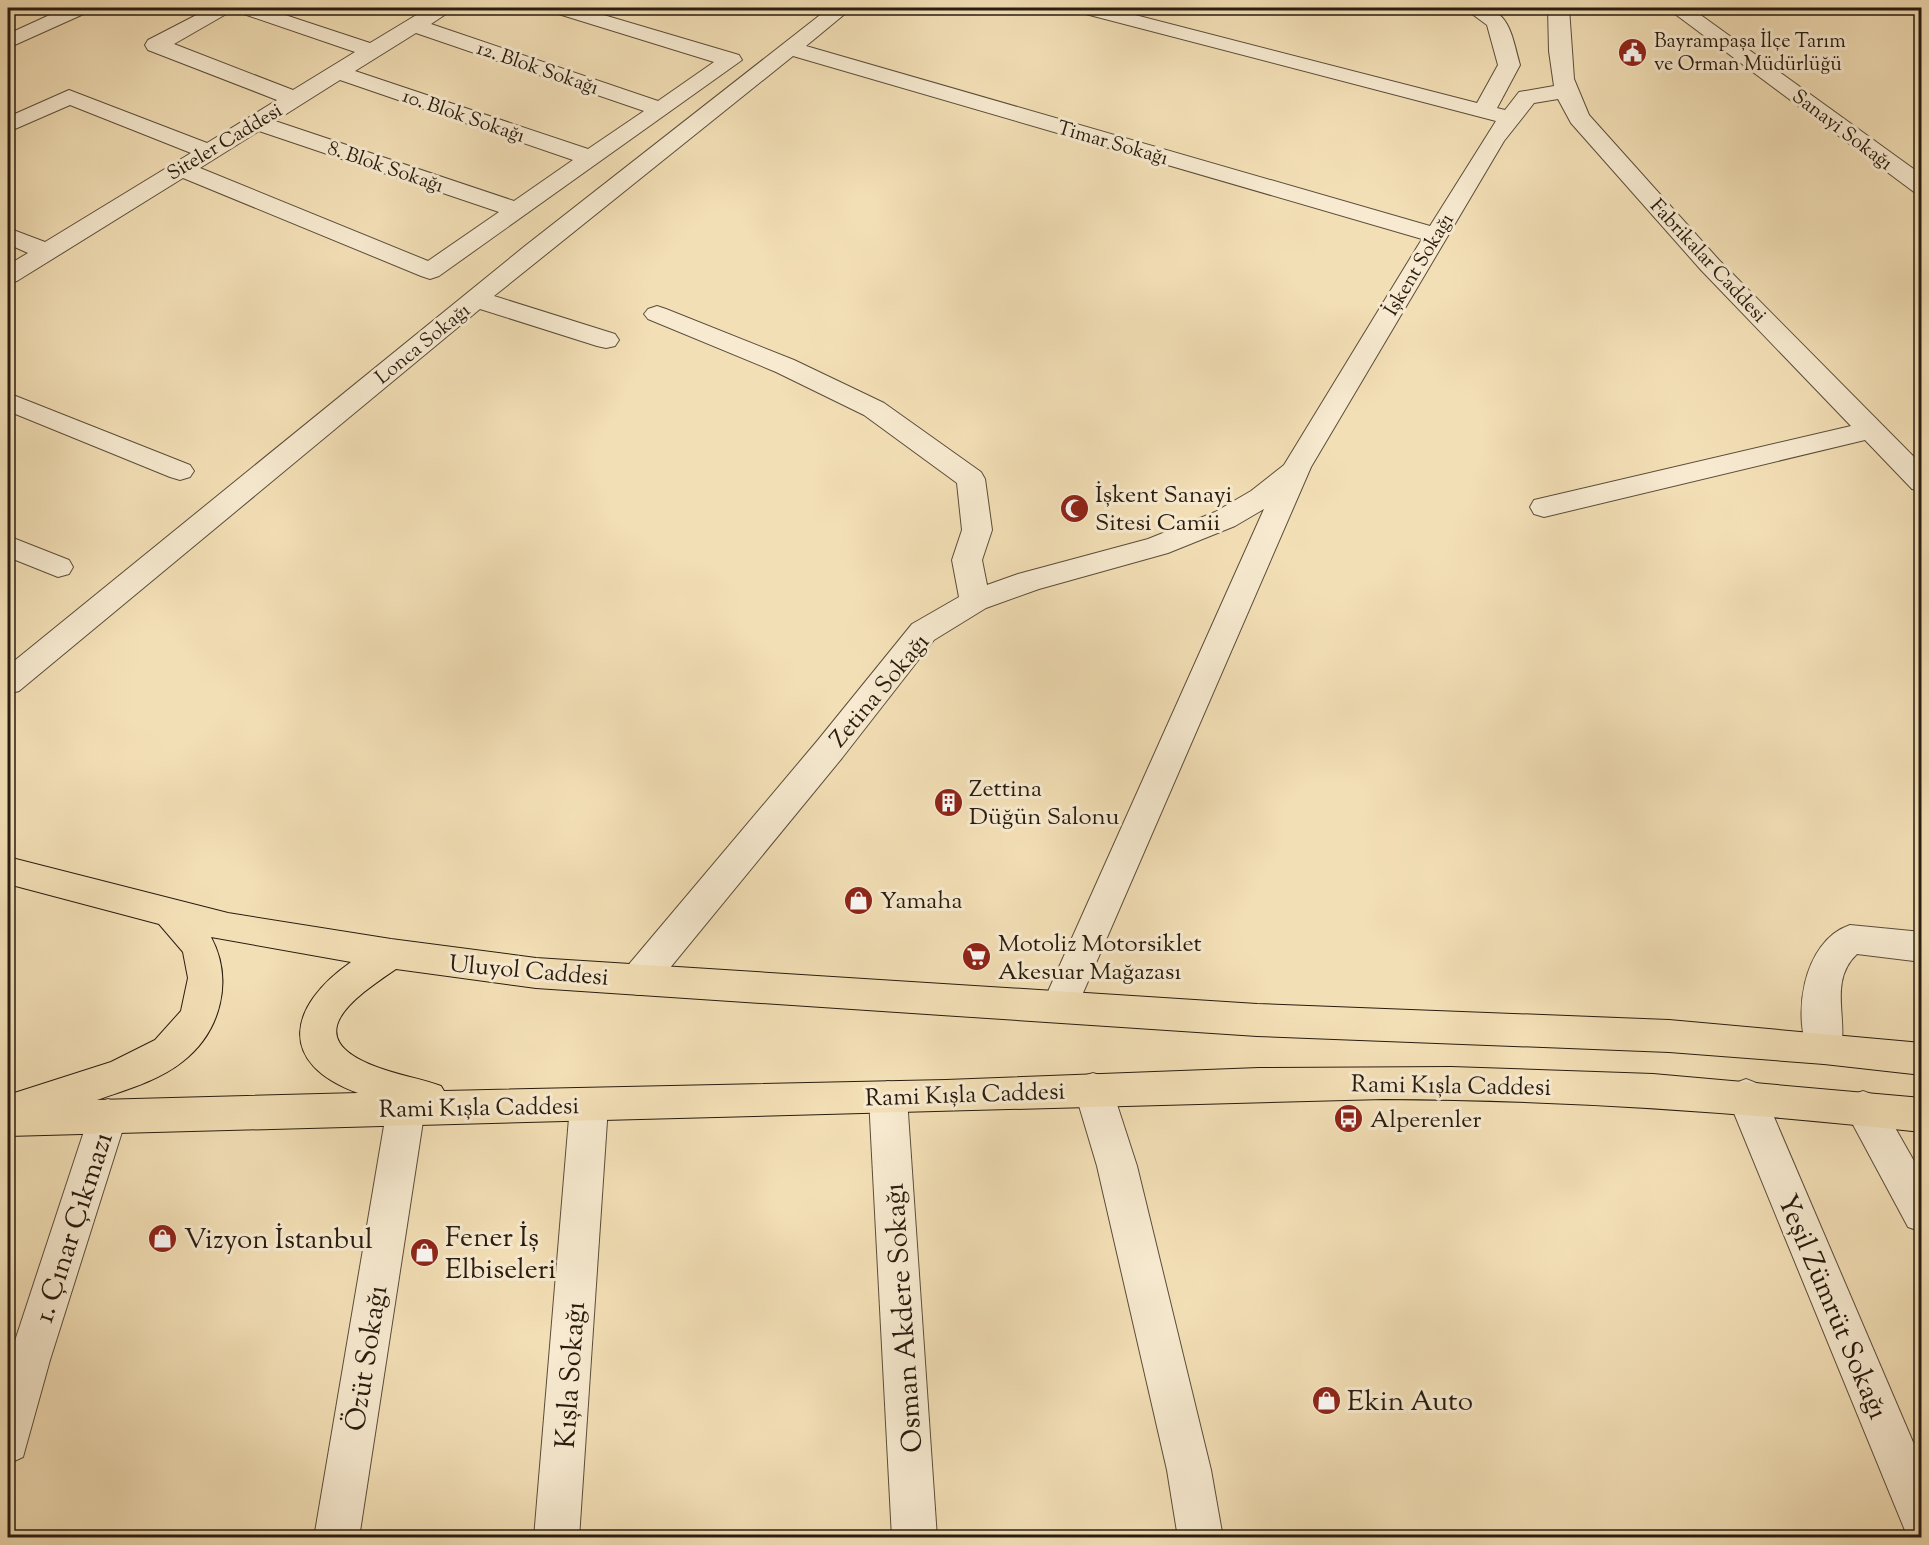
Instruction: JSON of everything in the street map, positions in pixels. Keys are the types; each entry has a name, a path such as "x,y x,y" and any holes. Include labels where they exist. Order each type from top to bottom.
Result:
{"main road":[{"name":"Uluyol Caddesi","path":"8,872 172,914 284,937 391,954 525,971 638,980 1060,1005"},
{"path":"8,1111 156,1059 178,1044 197,1019 205,993 204,963 192,936 172,914"},
{"path":"391,954 337,992 320,1016 315,1035 324,1053 345,1070 374,1082 463,1109"},
{"path":"1060,1005 1257,1020 1657,1036 1824,1048 1922,1059"},
{"name":"Rami Kışla Caddesi","path":"8,1119 406,1108 589,1106 888,1098 1093,1089 1387,1083 1539,1086 1746,1096 1922,1115"}],"street":[{"path":"14,34 81,8"},
{"path":"225,8 156,45 295,99"},
{"path":"245,8 372,51"},
{"name":"Siteler Caddesi","path":"8,276 44,251 207,150 295,99 442,8"},
{"path":"180,168 430,271 731,60 559,8"},
{"path":"802,8 836,12"},
{"path":"1085,8 1509,118"},
{"path":"1475,8 1497,22 1509,65 1483,112"},
{"name":"Fabrikalar Caddesi","path":"1559,8 1560,70 1564,91 1579,118 1703,256 1922,482"},
{"name":"Sanayi Sokağı","path":"1678,8 1922,187"},
{"name":"Lonca Sokağı","path":"8,683 476,299 836,12"},
{"name":"12. Blok Sokağı","path":"414,25 661,109"},
{"name":"Timar Sokağı","path":"791,49 1436,235"},
{"name":"10. Blok Sokağı","path":"337,72 591,158"},
{"name":"İşkent Sokağı","path":"1297,467 1509,118 1527,97 1564,91"},
{"path":"8,125 69,97 207,150"},
{"name":"8. Blok Sokağı","path":"255,122 517,210"},
{"path":"8,235 44,251"},
{"path":"476,299 606,340"},
{"path":"657,314 785,366 874,409 923,441 971,478 977,530 966,560 975,601"},
{"path":"8,401 180,471"},
{"path":"1544,507 1871,430"},
{"path":"1060,1005 1297,467"},
{"name":"Zetina Sokağı","path":"638,980 830,749 923,632 975,601 1029,581 1158,546 1225,519 1261,498 1297,467"},
{"path":"8,546 58,567"},
{"path":"1824,1048 1819,990 1837,949 1850,939 1922,946"},
{"path":"1093,1089 1117,1166 1189,1470 1201,1538"},
{"name":"Yeşil Zümrüt Sokağı","path":"1746,1096 1922,1517"},
{"name":"Osman Akdere Sokağı","path":"888,1098 915,1538"},
{"name":"Kışla Sokağı","path":"556,1538 589,1106"},
{"name":"Özüt Sokağı","path":"336,1538 406,1108"},
{"path":"1863,1108 1922,1214"},
{"name":"1. Çınar Çıkmazı","path":"8,1442 29,1360 108,1116"}],"place":[{"name":"Bayrampaşa İlçe Tarım ve Orman Müdürlüğü","path":"1633,52"},
{"name":"İşkent Sanayi Sitesi Camii","path":"1074,508"},
{"name":"Zettina Düğün Salonu","path":"948,802"},
{"name":"Yamaha","path":"859,900"},
{"name":"Motoliz Motorsiklet Akesuar Mağazası","path":"977,957"},
{"name":"Alperenler","path":"1349,1119"},
{"name":"Vizyon İstanbul","path":"163,1238"},
{"name":"Fener İş Elbiseleri","path":"424,1252"},
{"name":"Ekin Auto","path":"1326,1400"}]}
